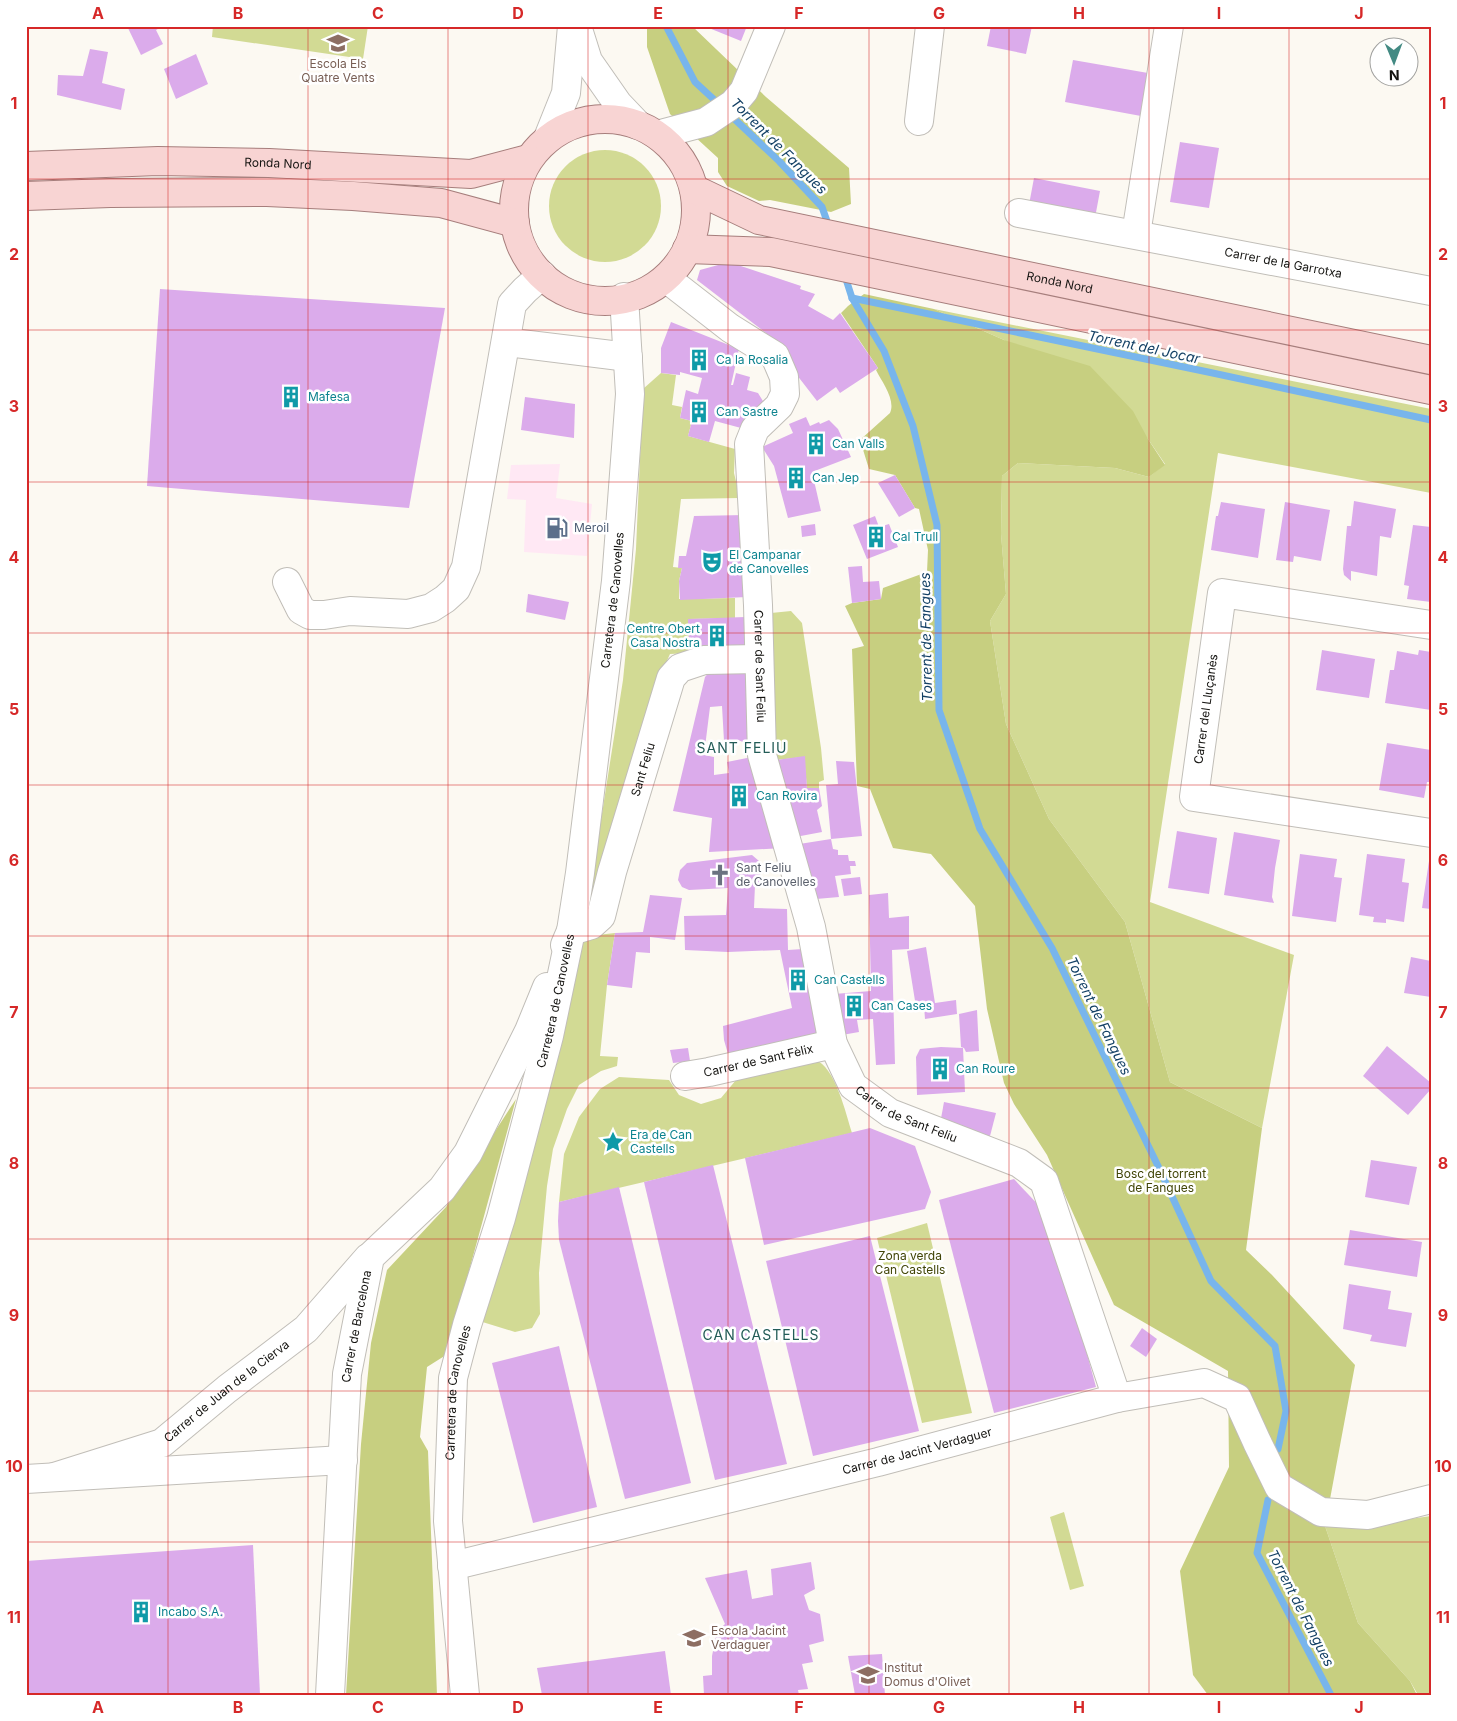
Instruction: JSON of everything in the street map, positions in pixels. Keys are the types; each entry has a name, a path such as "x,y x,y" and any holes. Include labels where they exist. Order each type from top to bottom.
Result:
{"main road":[{"path":"604,118 647,130 679,157 688,172 694,189 696,218 687,249 667,279 648,290 614,301 582,299 553,285 532,266 524,254 515,223 514,192 528,159 548,138 572,124 604,118"},
{"name":"Ronda Nord","path":"26,166 158,161 270,163 471,174 528,159"},
{"name":"Ronda Nord","path":"694,189 759,220 1431,360"},
{"path":"26,196 110,193 267,192 353,196 441,203 515,223"},
{"path":"687,249 771,252 1431,390"}],"street":[{"path":"548,138 566,93 572,26"},
{"path":"577,26 588,61 618,104 647,130 718,115 744,91 771,26"},
{"path":"918,121 930,26"},
{"path":"1136,234 1169,26"},
{"name":"Carrer de la Garrotxa","path":"1020,213 1431,291"},
{"path":"287,582 301,610 310,615 350,611 408,614 430,608 445,599 456,589 466,567 512,304 524,290 542,275"},
{"name":"Carrer de Sant Feliu","path":"667,279 730,328 774,356 784,377 785,394 779,406 755,430 749,444 758,605 762,755 811,927 833,1044 853,1086 890,1113 1019,1163 1044,1181 1117,1398"},
{"name":"Carretera de Canovelles","path":"465,1695 448,1521 454,1378 467,1325 502,1218 542,1065 571,930 583,852 616,581 630,394 624,298"},
{"path":"506,342 628,358"},
{"name":"Carrer del Lluçanès","path":"1431,625 1222,593 1194,797 1431,833"},
{"name":"Sant Feliu","path":"571,930 591,925 601,916 615,863 671,678 680,668 704,660 758,660"},
{"name":"Carrer de Barcelona","path":"330,1695 348,1374 370,1257 442,1189 468,1153 528,1031 571,930"},
{"name":"Carrer de Sant Fèlix","path":"685,1076 833,1044"},
{"name":"Carrer de Juan de la Cierva","path":"54,1477 162,1443 227,1389 306,1329 370,1257"},
{"name":"Carrer de Jacint Verdaguer","path":"452,1566 878,1462 1117,1398 1204,1383 1237,1398 1256,1442 1279,1487 1321,1512 1368,1514 1430,1497"},
{"name":"Carrer de Juan de la Cierva","path":"26,1479 343,1460"}],"shaded area":[{"name":"Meroil","path":"560,464 556,498 592,504 587,556 524,552 526,500 507,499 511,465"}],"green space":[{"path":"213,26 368,26 363,59 212,37"},
{"path":"647,26 692,26 766,97 849,168 851,204 831,212 770,200 759,201 727,186 718,172 718,158 670,114 647,47"},
{"path":"605,150 626,154 645,166 657,185 661,206 657,227 645,246 626,258 605,262 584,258 565,246 553,227 549,206 553,185 565,166 584,154"},
{"name":"Bosc del torrent de Fangues","path":"864,294 934,309 1004,340 1090,366 1133,411 1165,465 1149,477 1115,468 1018,463 1002,476 1001,534 1006,594 990,621 1006,724 1049,819 1125,922 1170,1082 1262,1128 1246,1250 1272,1275 1355,1365 1325,1526 1358,1623 1410,1681 1417,1695 1208,1695 1193,1675 1180,1571 1229,1467 1228,1371 1114,1305 1047,1155 1014,1104 1004,1083 987,1009 975,906 931,854 893,848 870,789 857,786 852,649 864,646 845,606 852,603 881,599 883,588 927,572 928,550 919,509 915,508 895,475 869,469 860,440 890,413 891,408 888,391 876,370 878,368 841,313"},
{"path":"934,309 1431,409 1431,493 1218,453 1150,902 1294,955 1262,1128 1170,1082 1125,922 1049,819 1006,724 990,621 1006,594 1001,534 1002,476 1018,463 1115,468 1149,477 1165,464 1148,439 1004,340"},
{"path":"661,373 676,375 672,405 682,407 680,418 692,421 688,436 735,449 734,473 740,498 681,499 673,567 682,568 679,581 679,599 735,598 735,618 689,619 689,653 670,654 655,687 587,909 623,680 636,549 643,389"},
{"path":"791,611 802,623 821,748 824,780 819,782 819,788 807,788 804,757 776,760 771,613"},
{"path":"615,933 607,985 600,1056 618,1057 617,1066 601,1071 579,1085 567,1109 553,1149 547,1186 539,1273 540,1314 532,1328 515,1332 476,1320 579,937"},
{"path":"815,1060 822,1064 834,1081 852,1133 559,1202 564,1154 579,1117 600,1089 619,1077 669,1080 679,1095 701,1104 721,1098 736,1080"},
{"path":"516,1099 446,1355 427,1367 420,1437 428,1451 437,1695 346,1695 361,1444 371,1343 387,1270 446,1207"},
{"name":"Zona verda Can Castells","path":"927,1223 972,1413 922,1423 877,1238"},
{"path":"1064,1512 1084,1586 1070,1590 1050,1517"},
{"path":"1431,1516 1431,1695 1418,1695 1410,1681 1358,1623 1325,1526 1367,1525"}],"building":[{"path":"127,26 163,26 156,30 163,44 141,55"},
{"path":"704,26 747,26 741,41"},
{"path":"991,26 1032,26 1026,54 987,46"},
{"path":"90,49 108,52 102,83 125,89 121,110 57,95 58,75 83,76"},
{"path":"196,54 208,84 176,99 164,69"},
{"path":"1073,60 1148,73 1141,116 1065,102"},
{"path":"1180,142 1219,148 1209,208 1170,202"},
{"path":"1034,178 1100,191 1094,223 1028,210"},
{"path":"729,262 801,286 800,289 815,294 808,306 833,320 840,313 878,368 840,393 836,387 817,401 793,370 783,346 697,280 700,270"},
{"name":"Mafesa","path":"160,289 445,308 409,508 147,486"},
{"path":"671,322 739,349 731,385 733,385 736,373 750,377 747,390 758,393 766,406 741,428 715,421 709,442 688,436 692,421 680,418 686,390 698,394 702,378 680,372 680,375 661,373 661,348"},
{"path":"525,397 575,404 574,438 521,430"},
{"path":"806,417 810,426 829,420 838,429 851,457 812,472 821,511 788,518 774,466 762,447 793,433 789,424"},
{"path":"895,475 915,508 899,517 878,483"},
{"path":"1354,501 1396,509 1391,538 1380,536 1377,576 1351,571 1351,581 1344,575 1343,569 1347,526 1351,526"},
{"path":"1221,502 1265,509 1258,558 1211,550 1216,516 1218,516"},
{"path":"1285,502 1330,510 1321,561 1294,556 1293,562 1276,560"},
{"name":"El Campanar de Canovelles","path":"745,515 747,597 680,600 679,581 682,568 678,568 679,556 686,556 694,516"},
{"name":"Cal Trull","path":"875,516 879,527 889,524 898,547 867,559 853,525"},
{"path":"815,524 816,535 802,537 801,526"},
{"path":"1413,525 1431,527 1431,602 1407,599 1409,586 1404,585"},
{"path":"862,566 863,582 879,581 881,599 852,603 848,567"},
{"path":"528,594 569,602 565,620 526,612"},
{"name":"Centre Obert Casa Nostra","path":"745,617 745,652 689,653 688,619"},
{"path":"1322,650 1375,659 1369,698 1316,690"},
{"path":"1419,650 1431,652 1431,710 1385,703 1390,670 1394,670 1397,651 1418,655"},
{"path":"712,669 740,670 748,675 752,742 724,741 722,706 710,707 704,755 714,757 714,775 729,773 727,762 752,757 783,848 709,852 712,818 673,811 705,677"},
{"path":"1387,743 1431,750 1431,776 1430,782 1427,782 1424,798 1379,790"},
{"path":"805,756 807,788 819,788 822,806 817,810 822,832 790,838 776,760"},
{"path":"836,761 854,762 862,836 831,839 826,785 838,784"},
{"path":"1177,831 1217,838 1209,894 1168,888"},
{"path":"1234,832 1280,840 1272,897 1274,903 1224,895"},
{"path":"831,839 833,849 838,850 838,855 848,855 849,861 855,861 856,866 850,866 851,874 835,876 839,897 816,899 813,881 801,882 793,845"},
{"path":"1300,854 1337,859 1334,877 1342,878 1336,922 1292,916"},
{"path":"1367,854 1405,859 1402,882 1409,883 1404,922 1386,919 1386,923 1373,922 1374,917 1359,915"},
{"name":"Can Castells","path":"752,855 759,861 761,884 755,885 754,908 787,909 788,950 803,949 819,1033 728,1054 723,1026 792,1008 780,950 728,952 685,950 684,916 726,915 728,888 689,890 682,887 678,880 680,870 687,863"},
{"path":"1429,861 1431,861 1431,909 1422,908"},
{"path":"860,877 862,894 844,896 841,879"},
{"path":"888,893 889,918 909,916 909,949 892,950 895,1064 876,1065 873,1019 857,1020 859,1032 842,1035 834,994 871,991 869,895"},
{"path":"650,895 682,898 675,940 650,937 650,953 636,952 632,988 607,985 615,933 643,932"},
{"path":"926,947 935,1003 956,1000 957,1014 925,1019 924,1006 916,1007 907,951"},
{"path":"1411,957 1431,961 1431,997 1404,993"},
{"path":"977,1010 979,1051 966,1052 961,1047 959,1014"},
{"path":"1387,1046 1431,1083 1431,1089 1408,1115 1363,1076"},
{"name":"Can Roure","path":"941,1047 963,1048 965,1092 917,1095 916,1057 920,1049"},
{"path":"688,1048 690,1061 673,1063 670,1050"},
{"path":"944,1102 996,1113 990,1136 940,1124"},
{"path":"870,1128 915,1146 931,1192 925,1209 764,1245 745,1158"},
{"path":"1371,1160 1417,1167 1409,1205 1365,1197"},
{"path":"713,1165 787,1464 715,1480 644,1182"},
{"path":"1014,1179 1043,1210 1052,1225 1096,1387 994,1413 939,1200"},
{"path":"619,1187 691,1483 625,1499 559,1240 558,1221 559,1202"},
{"path":"1350,1230 1422,1242 1417,1277 1344,1265"},
{"path":"870,1236 919,1431 813,1456 766,1261"},
{"path":"1349,1284 1391,1291 1388,1309 1412,1313 1406,1347 1370,1341 1372,1335 1343,1329"},
{"path":"1142,1328 1157,1339 1146,1357 1130,1346"},
{"path":"559,1346 597,1507 533,1523 492,1363"},
{"name":"Incabo S.A.","path":"253,1545 260,1695 28,1695 26,1663 26,1561"},
{"path":"811,1562 815,1589 804,1595 809,1610 820,1614 824,1641 809,1645 813,1662 802,1664 808,1689 798,1690 799,1695 704,1695 703,1676 712,1675 712,1656 717,1631 725,1624 705,1578 747,1570 752,1599 773,1595 771,1569"},
{"path":"665,1651 671,1695 542,1695 537,1668"},
{"name":"Institut Domus d'Olivet","path":"882,1654 885,1695 855,1695 848,1656"}],"waterway":[{"name":"Torrent de Fangues","path":"666,26 695,82 721,106"},
{"name":"Torrent de Fangues","path":"728,113 779,161 822,207 829,227"},
{"name":"Torrent de Fangues","path":"844,273 852,298 884,351 913,426 937,525 939,710 980,829 1052,948 1158,1166 1211,1281 1275,1346 1286,1411 1278,1449"},
{"name":"Torrent del Jocar","path":"852,298 1431,420"},
{"name":"Torrent de Fangues","path":"1268,1500 1257,1553 1331,1695"}],"place":[{"name":"Escola Els Quatre Vents","path":"338,43"},
{"name":"Ca la Rosalia","path":"699,360"},
{"name":"Mafesa","path":"291,397"},
{"name":"Can Sastre","path":"699,412"},
{"name":"Can Valls","path":"816,444"},
{"name":"Can Jep","path":"796,478"},
{"name":"Meroil","path":"557,528"},
{"name":"Cal Trull","path":"876,537"},
{"name":"El Campanar de Canovelles","path":"712,562"},
{"name":"Centre Obert Casa Nostra","path":"717,636"},
{"name":"Can Rovira","path":"739,796"},
{"name":"Sant Feliu de Canovelles","path":"720,875"},
{"name":"Can Castells","path":"798,980"},
{"name":"Can Cases","path":"854,1006"},
{"name":"Can Roure","path":"940,1069"},
{"name":"Era de Can Castells","path":"613,1142"},
{"name":"Incabo S.A.","path":"141,1612"},
{"name":"Escola Jacint Verdaguer","path":"694,1638"},
{"name":"Institut Domus d'Olivet","path":"868,1675"}],"district":[{"name":"SANT FELIU","path":"742,748"},
{"name":"CAN CASTELLS","path":"761,1335"}]}
